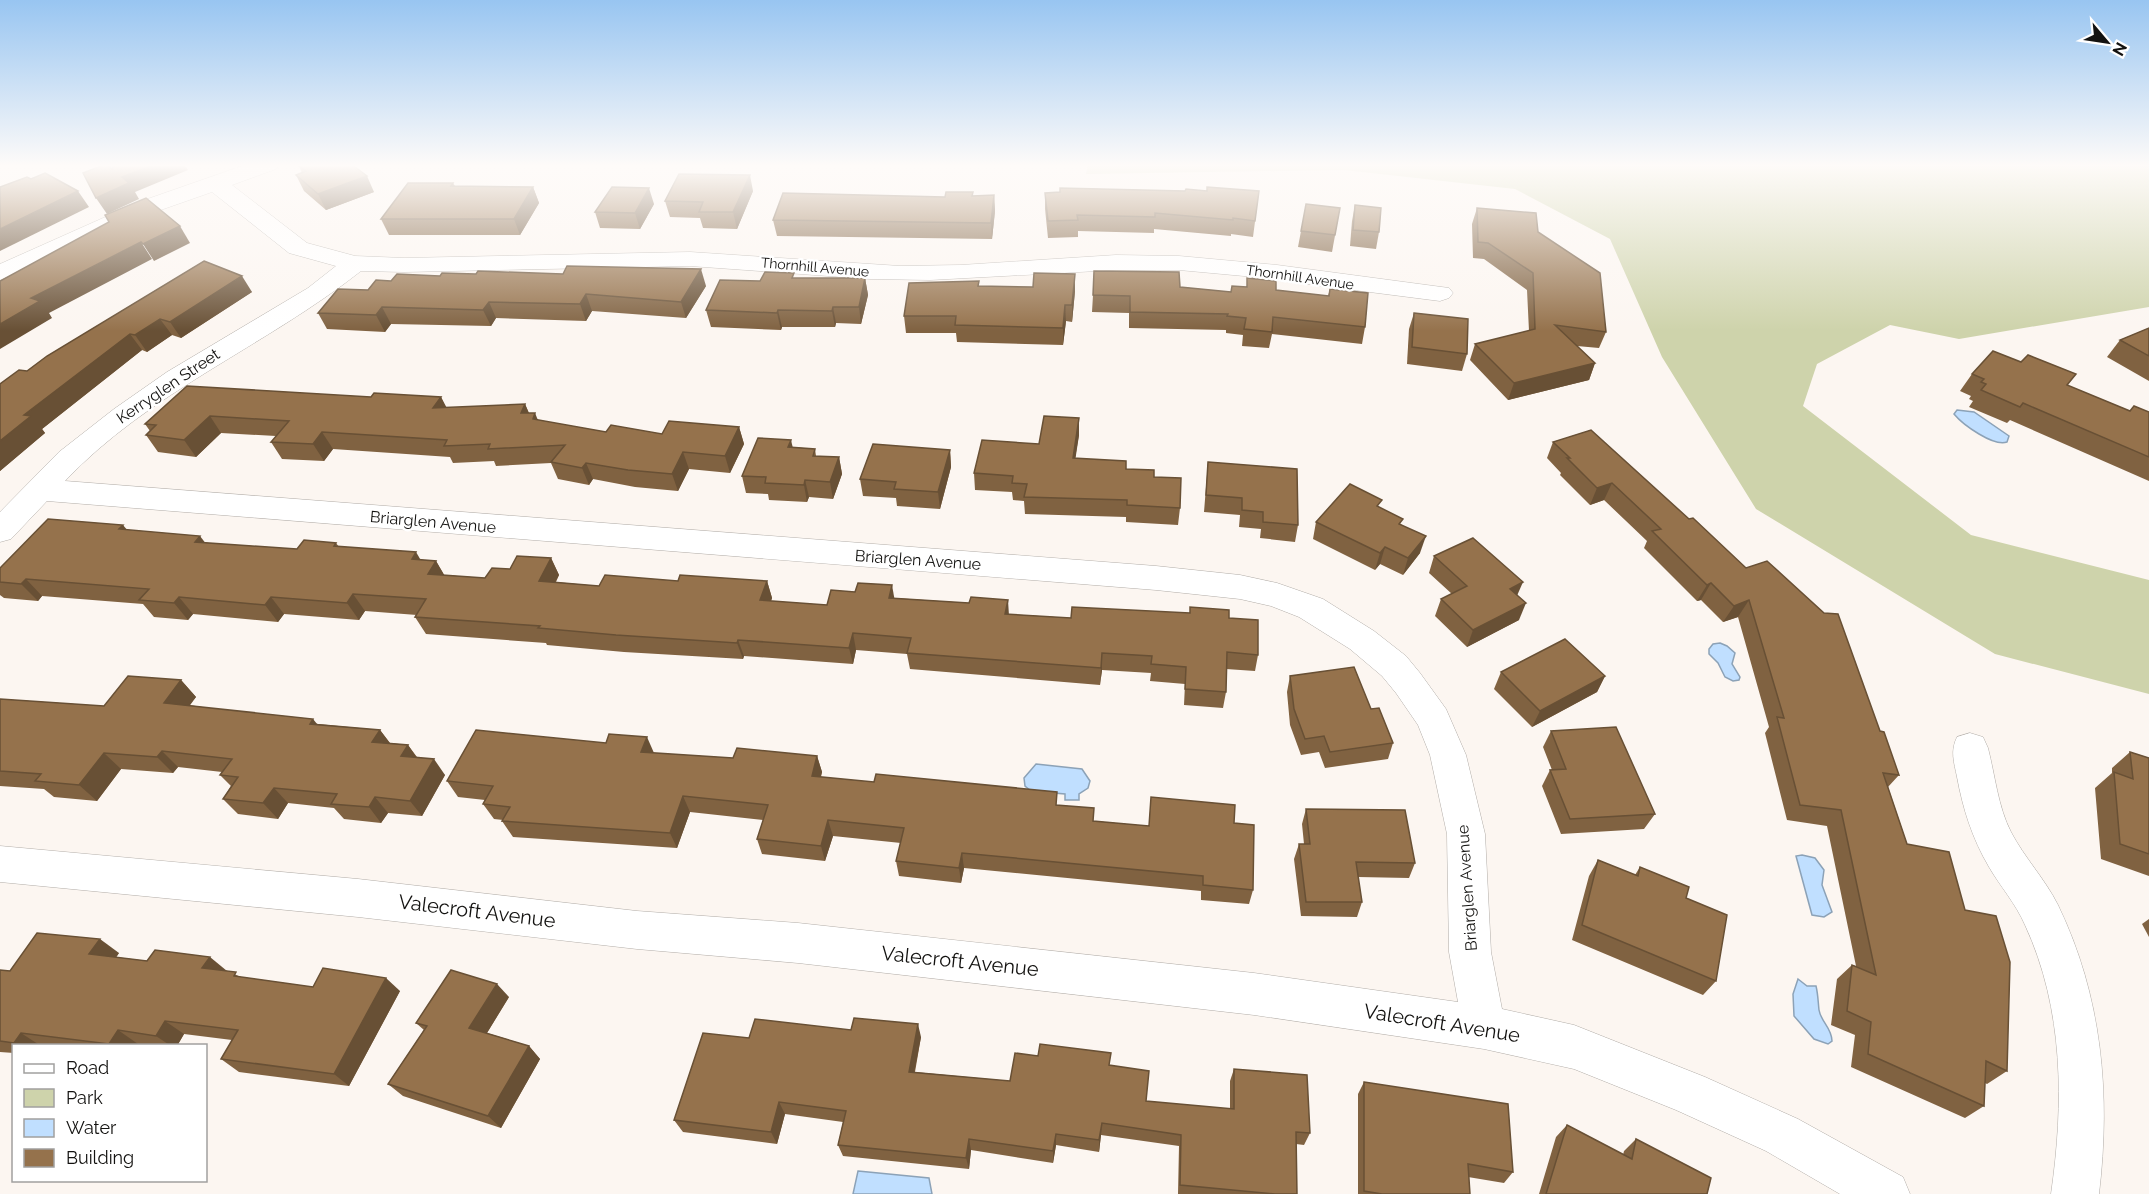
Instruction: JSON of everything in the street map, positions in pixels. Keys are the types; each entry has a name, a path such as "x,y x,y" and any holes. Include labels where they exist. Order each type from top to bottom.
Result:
{"street":[{"path":"0,273 118,220"},
{"name":"Thornhill Avenue","path":"260,220 298,248 354,263 404,265 690,259 733,260 888,273 930,273 1130,261 1227,267 1440,293"},
{"name":"Kerryglen Street","path":"0,531 42,490 69,459 124,415 177,378 317,293 354,263"},
{"name":"Briarglen Avenue","path":"42,490 1156,578 1240,587 1276,595 1311,608 1362,640 1401,675 1433,719 1448,755 1466,834 1470,952 1484,1027"},
{"path":"1970,748 1991,832 2043,917 2059,960 2073,1009 2081,1058 2082,1114 2075,1194"},
{"name":"Valecroft Avenue","path":"0,864 358,898 637,930 798,943 1254,994 1484,1027 1574,1047 1689,1093 1782,1135 1886,1194"}],"green space":[{"path":"1573,220 2149,220 2149,307 1959,339 1890,325 1817,364 1803,406 1971,535 2149,580 2149,694 1995,654 1756,509 1662,357 1610,239"}],"water":[{"path":"1957,410 1974,412 2009,436 2007,442 1994,441 1979,434 1954,414"},
{"path":"1720,643 1735,653 1732,664 1740,677 1739,680 1733,681 1725,677 1718,663 1709,654 1709,649 1713,644"},
{"path":"1036,764 1082,769 1090,781 1088,788 1079,794 1079,800 1065,800 1065,794 1031,791 1025,786 1024,778"},
{"path":"1796,856 1815,858 1824,870 1822,885 1832,912 1824,917 1812,915"},
{"path":"1798,979 1807,986 1816,986 1820,1014 1832,1036 1832,1041 1828,1044 1814,1039 1794,1016 1793,994"},
{"path":"858,1171 929,1178 932,1194 853,1194"}],"building":[{"path":"0,220 19,220 0,229"},
{"path":"108,220 172,220 180,226 143,244 141,242 31,298 40,301 0,324 0,281 109,222"},
{"path":"773,220 991,220 991,223"},
{"path":"1048,220 1078,220 1048,221"},
{"path":"1303,220 1338,220 1335,235 1301,231"},
{"path":"1354,220 1380,220 1379,232 1353,230"},
{"path":"1477,220 1537,220 1538,232 1600,273 1606,332 1555,325 1595,363 1514,383 1475,344 1535,329 1533,273 1488,243 1478,242"},
{"path":"204,261 242,276 170,322 160,319 135,335 130,334 24,415 31,416 0,441 0,384 19,370 27,371 47,356"},
{"path":"567,266 701,269 681,302 586,294 580,304 489,302 483,310 382,307 376,315 318,313 338,289 368,290 376,280 391,281 397,274 440,276 442,273 476,274 478,271 563,274"},
{"path":"1094,271 1179,272 1180,287 1231,292 1232,286 1247,287 1247,278 1276,281 1276,290 1329,296 1330,289 1368,293 1365,327 1273,317 1272,332 1244,329 1246,318 1227,316 1228,314 1130,312 1130,296 1093,295"},
{"path":"765,272 794,273 792,278 865,278 859,307 833,307 832,311 778,310 777,313 706,310 720,280 760,281"},
{"path":"1034,273 1075,274 1072,305 1065,305 1063,328 955,325 956,316 904,316 909,283 979,281 978,286 1033,287"},
{"path":"1414,313 1468,319 1467,354 1412,347"},
{"path":"2149,328 2149,356 2120,340"},
{"path":"1993,351 2021,362 2028,355 2076,374 2067,385 2130,411 2134,406 2149,412 2149,457 2023,403 2020,407 1981,390 1986,384 1981,382 1984,379 1972,374"},
{"path":"187,386 371,397 374,393 441,397 433,408 525,404 521,413 535,413 533,419 606,432 611,425 662,434 669,421 739,427 725,456 683,452 672,474 586,463 582,468 551,462 565,445 488,449 490,444 444,446 447,440 322,432 313,444 271,442 289,421 210,416 184,440 146,435 156,425 145,424"},
{"path":"1044,416 1079,418 1073,458 1126,461 1126,469 1154,470 1154,477 1181,478 1180,508 1127,505 1127,500 1024,497 1027,484 1012,483 1013,476 974,473 982,440 1039,444"},
{"path":"1591,430 1689,519 1693,518 1746,568 1767,561 1824,613 1838,614 1880,731 1884,732 1899,775 1883,773 1907,844 1949,852 1965,910 1996,916 2010,962 2007,1071 1986,1061 1984,1106 1868,1054 1871,1022 1847,1011 1852,965 1876,975 1841,810 1800,805 1777,717 1784,718 1749,600 1734,606 1711,583 1707,585 1652,531 1661,529 1612,483 1597,488 1553,442"},
{"path":"758,438 791,440 788,447 815,449 813,456 839,457 830,482 805,480 804,485 765,483 766,477 742,476"},
{"path":"873,444 950,450 938,492 894,489 896,482 860,479"},
{"path":"1208,462 1297,469 1298,525 1263,522 1263,512 1242,510 1242,498 1206,495"},
{"path":"1350,484 1382,500 1377,506 1403,519 1399,524 1426,536 1408,558 1385,547 1380,553 1316,522"},
{"path":"48,519 123,525 119,529 200,536 195,542 297,549 304,540 336,543 334,546 416,552 412,559 436,561 428,574 485,578 492,568 510,569 517,556 551,558 539,581 599,586 605,575 678,581 680,575 767,581 760,600 827,605 831,590 855,592 858,583 892,585 889,598 969,603 971,597 1008,600 1005,614 1071,618 1072,607 1190,613 1190,607 1229,610 1229,618 1258,620 1258,655 1227,652 1226,692 1185,689 1186,667 1151,664 1152,656 1102,653 1101,668 907,653 911,638 853,633 849,648 738,640 737,643 616,635 538,628 540,626 415,617 426,599 353,594 347,603 271,597 265,605 179,597 174,603 139,600 149,589 26,579 21,584 0,582 0,568"},
{"path":"1473,538 1523,582 1510,589 1526,603 1473,630 1441,599 1467,586 1434,556"},
{"path":"1565,639 1605,676 1540,711 1501,672"},
{"path":"1354,667 1371,709 1379,708 1393,743 1330,752 1324,736 1305,739 1294,709 1290,676"},
{"path":"128,676 181,680 164,703 313,719 310,724 380,730 372,742 408,745 401,756 434,759 410,801 375,797 369,807 331,804 337,794 274,788 263,803 223,799 238,777 220,775 232,759 162,751 157,757 104,753 79,785 35,781 41,774 0,771 0,699 104,706"},
{"path":"1616,727 1655,814 1570,819 1550,770 1566,769 1551,731"},
{"path":"476,730 606,743 609,734 647,737 641,752 733,758 737,748 817,756 812,776 874,782 876,774 1057,792 1056,805 1094,808 1093,821 1149,826 1151,797 1235,805 1234,823 1254,825 1253,890 1203,885 1203,876 962,853 959,868 896,861 904,828 828,820 821,846 757,839 768,805 683,796 670,833 502,821 510,807 483,804 493,786 447,781"},
{"path":"2130,752 2149,758 2149,854 2120,844 2114,772 2133,779"},
{"path":"1306,809 1405,810 1415,863 1356,862 1362,902 1306,902 1299,844 1310,844"},
{"path":"1598,860 1638,876 1640,867 1689,887 1686,898 1727,915 1716,981 1582,925"},
{"path":"37,933 100,939 89,954 147,961 155,950 210,957 202,968 236,972 234,976 313,987 323,968 386,978 334,1074 221,1059 238,1030 165,1021 156,1036 118,1030 109,1044 21,1033 14,1043 0,1041 0,970 10,971"},
{"path":"451,970 497,984 469,1028 529,1046 488,1116 388,1084 427,1026 416,1023"},
{"path":"854,1018 918,1024 909,1072 1010,1081 1015,1053 1038,1056 1040,1044 1111,1053 1109,1065 1149,1071 1146,1101 1234,1109 1234,1069 1307,1075 1310,1133 1296,1132 1297,1194 1180,1185 1181,1135 1102,1123 1099,1140 1056,1134 1053,1151 969,1139 966,1158 838,1145 846,1111 779,1102 771,1132 674,1120 703,1033 749,1038 755,1019 851,1030"},
{"path":"1364,1082 1508,1104 1513,1172 1468,1164 1470,1194 1382,1194 1364,1191"},
{"path":"1567,1125 1632,1159 1636,1139 1711,1178 1707,1194 1546,1194"}]}
